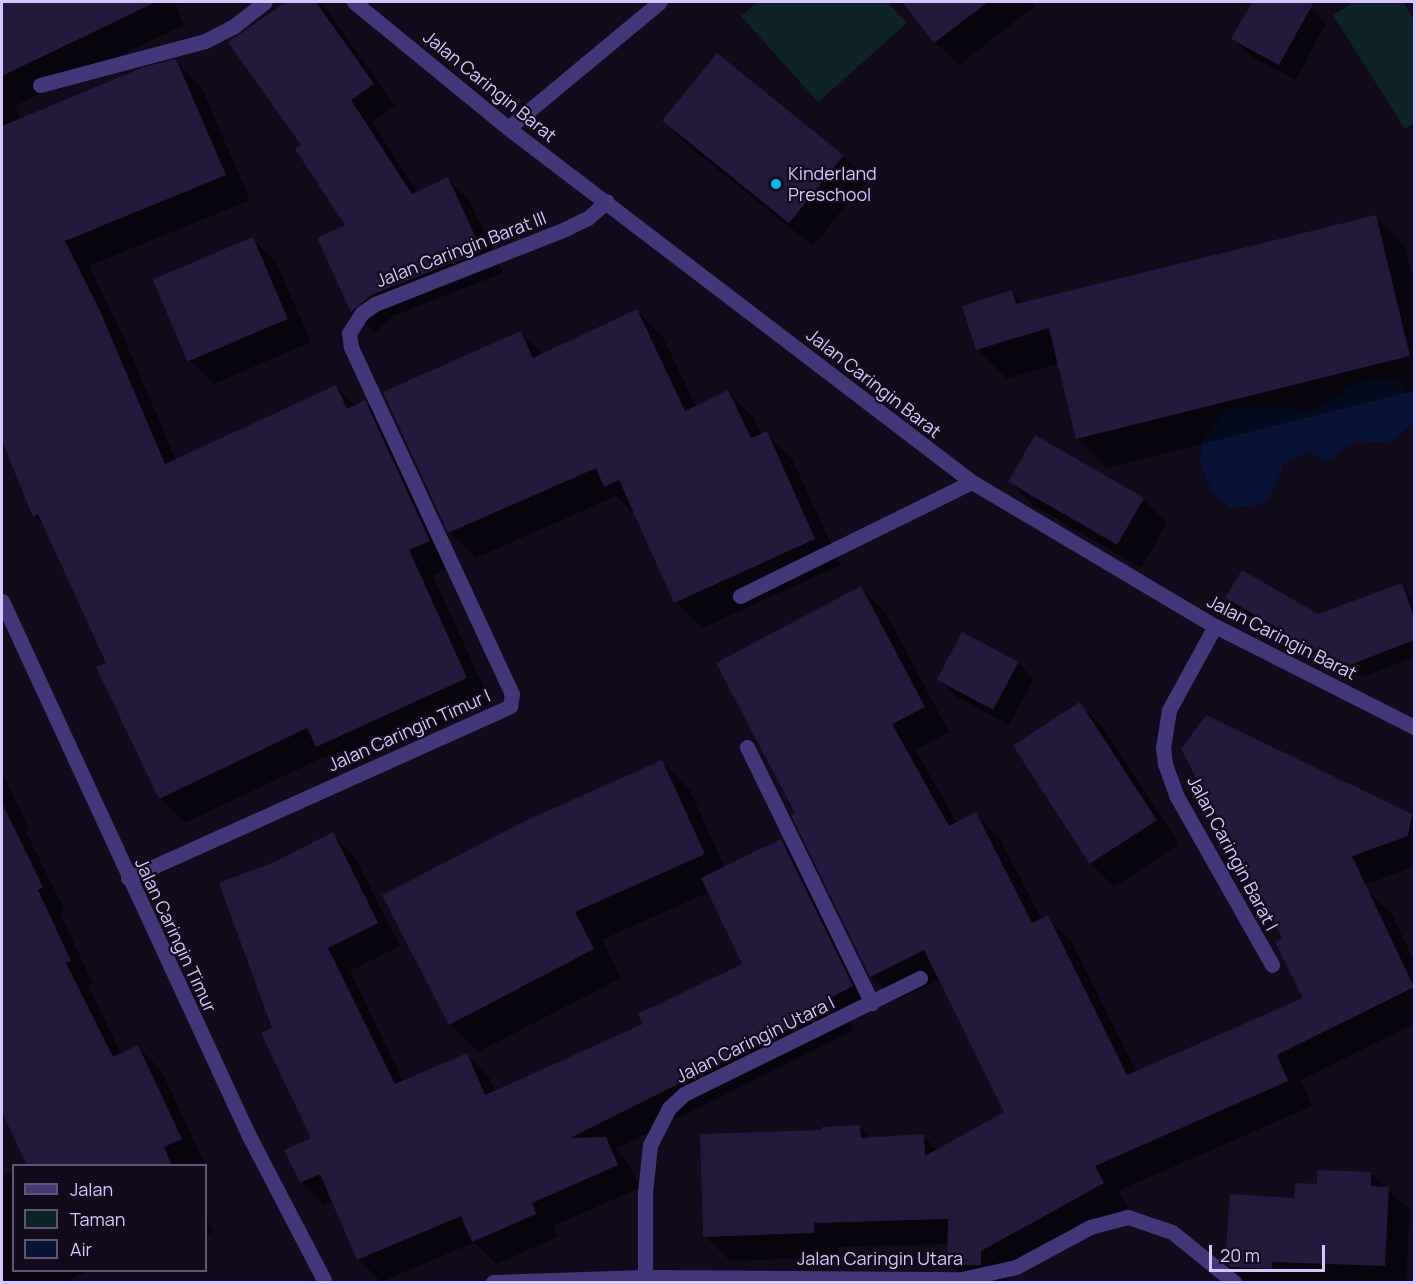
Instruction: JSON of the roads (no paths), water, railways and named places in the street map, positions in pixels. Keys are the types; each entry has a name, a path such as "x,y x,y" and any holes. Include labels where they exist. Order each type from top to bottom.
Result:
{"street":[{"path":"40,85 205,41 234,26 265,2"},
{"name":"Jalan Caringin Barat","path":"354,2 508,128 607,201 972,482 1215,626 1414,727"},
{"path":"508,128 660,2"},
{"name":"Jalan Caringin Barat III","path":"351,347 349,333 353,324 362,313 375,304 565,229 588,218 607,201"},
{"name":"Jalan Caringin Timur I","path":"128,878 510,706 512,694 351,347"},
{"path":"740,596 972,482"},
{"name":"Jalan Caringin Timur","path":"4,610 248,1134 324,1282"},
{"name":"Jalan Caringin Barat I","path":"1215,626 1169,710 1163,747 1165,764 1176,795 1272,965"},
{"path":"747,747 872,1003"},
{"name":"Jalan Caringin Utara I","path":"645,1277 645,1192 650,1145 669,1108 684,1094 920,978"},
{"name":"Jalan Caringin Utara","path":"493,1282 645,1277 874,1281 962,1279 1016,1267 1090,1227 1128,1217 1172,1232 1234,1282"}],"water":[{"path":"1383,379 1402,381 1414,403 1414,423 1389,443 1358,441 1326,461 1308,451 1283,465 1274,489 1264,504 1231,508 1212,492 1200,462 1203,439 1228,409 1284,407 1305,412 1340,395 1355,382"}],"place":[{"name":"Kinderland Preschool","path":"776,184"}]}
